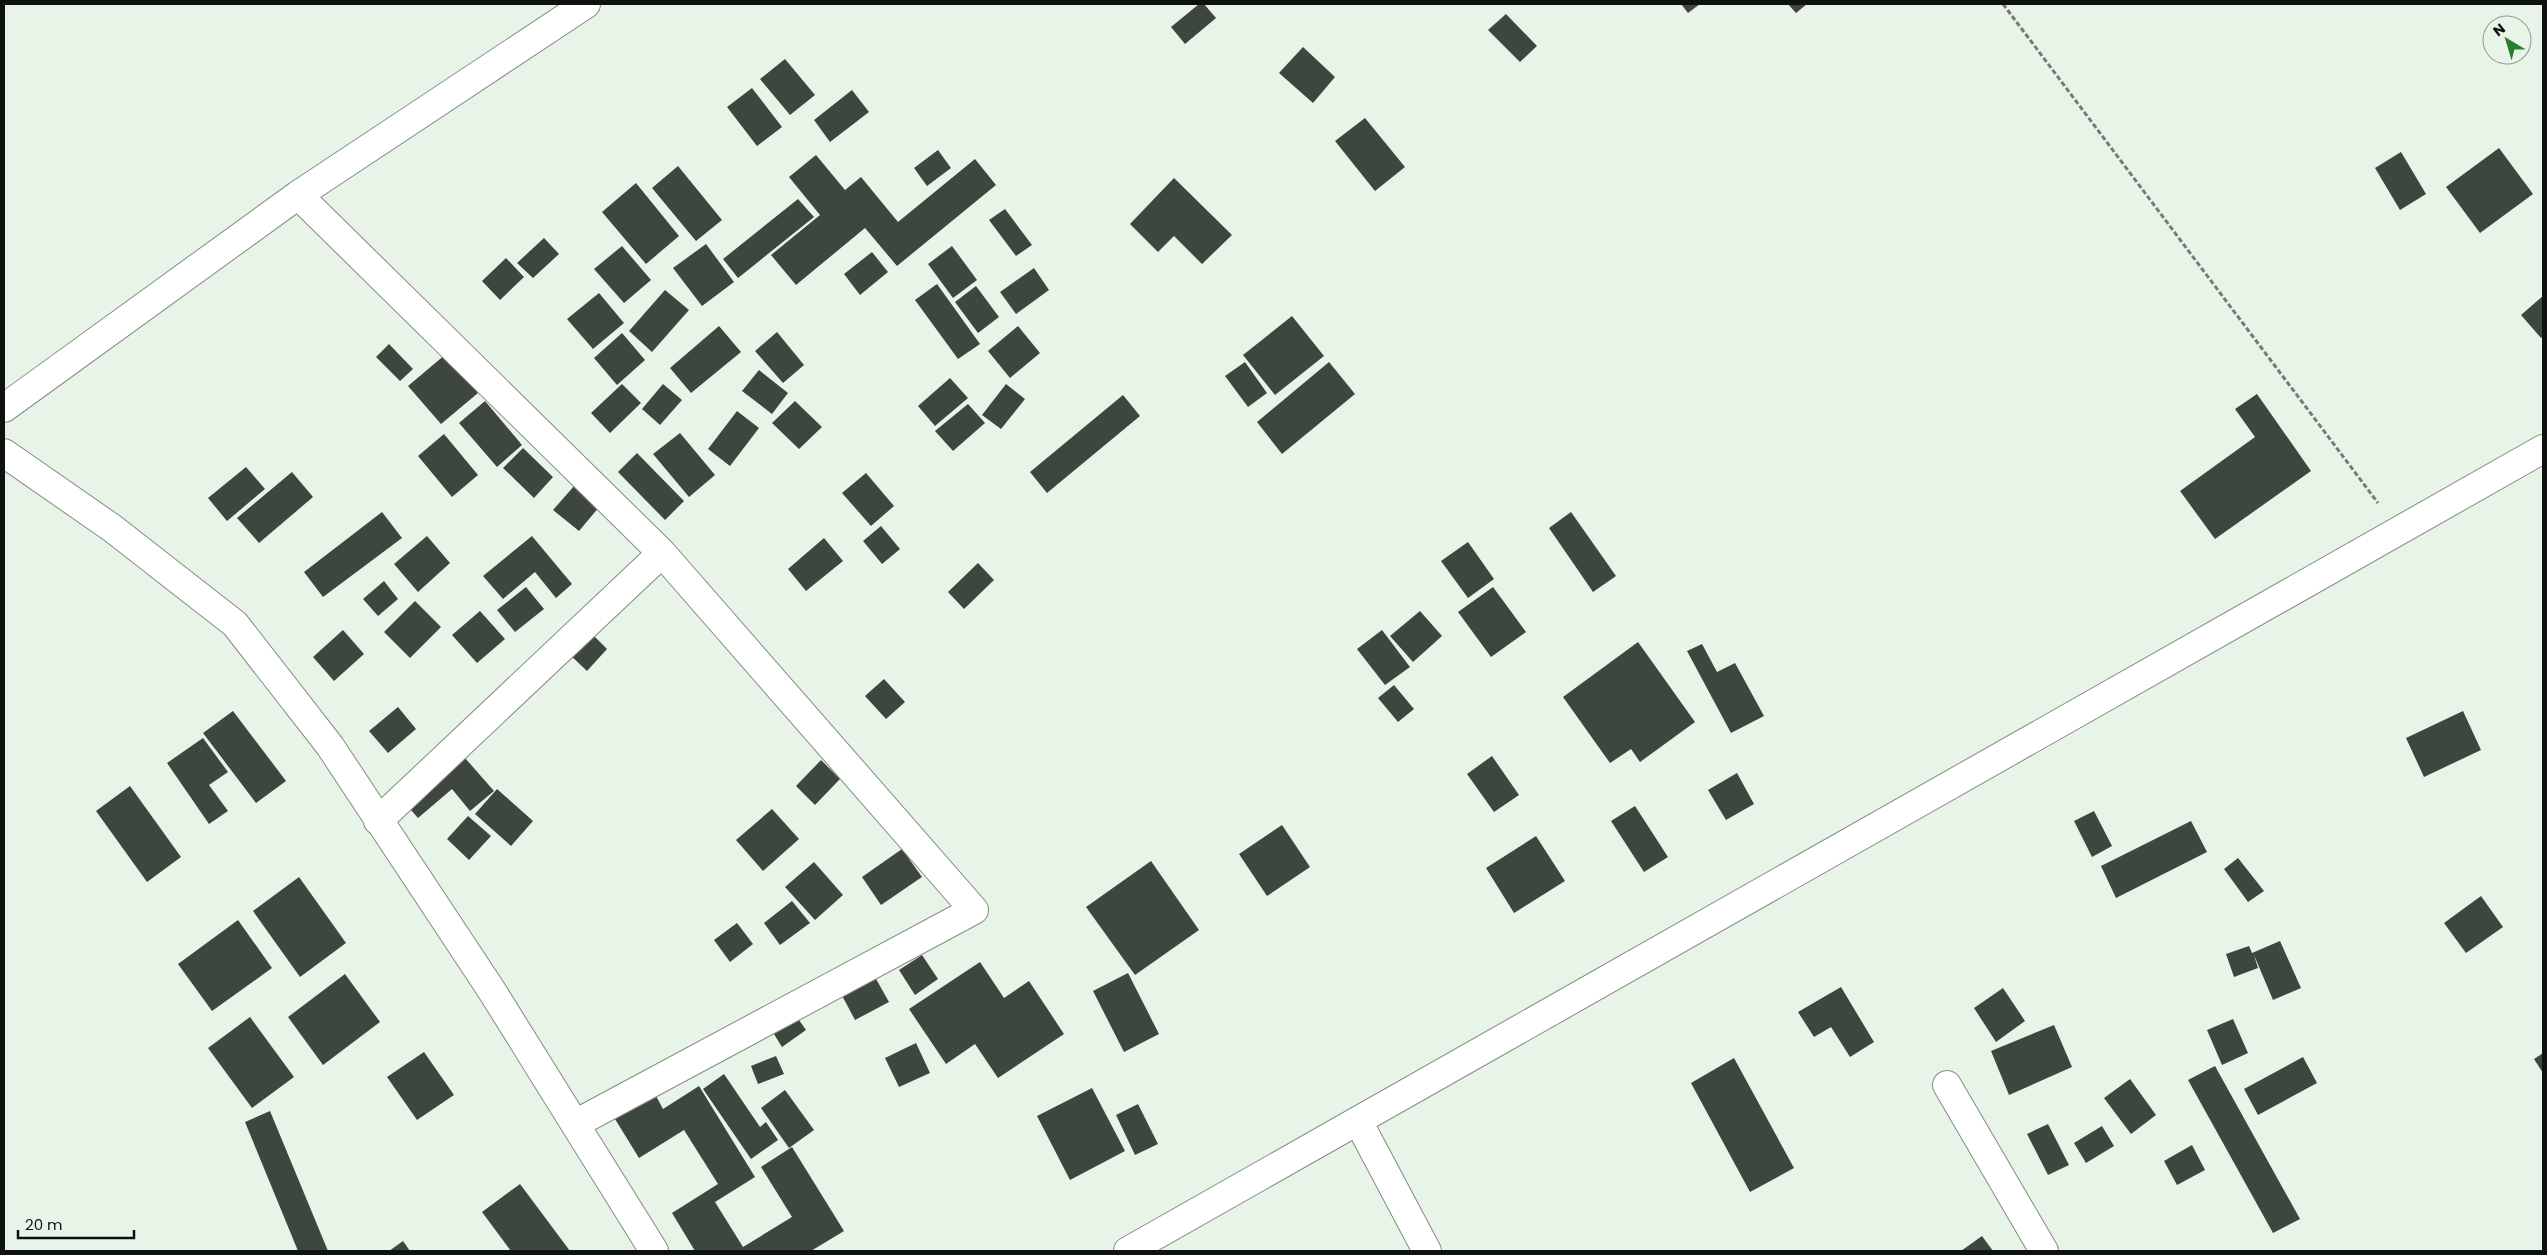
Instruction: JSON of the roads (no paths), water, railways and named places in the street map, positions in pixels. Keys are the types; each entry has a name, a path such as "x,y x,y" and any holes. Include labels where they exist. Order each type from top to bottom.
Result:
{"street":[{"path":"4,408 298,195 586,4"},
{"path":"298,195 662,553 974,910 575,1124"},
{"path":"1128,1251 2398,529 2543,449"},
{"path":"4,453 112,528 235,624 330,746 492,991 654,1251"},
{"path":"378,821 662,553"},
{"path":"1947,1085 2044,1251"},
{"path":"1358,1121 1427,1251"}]}
